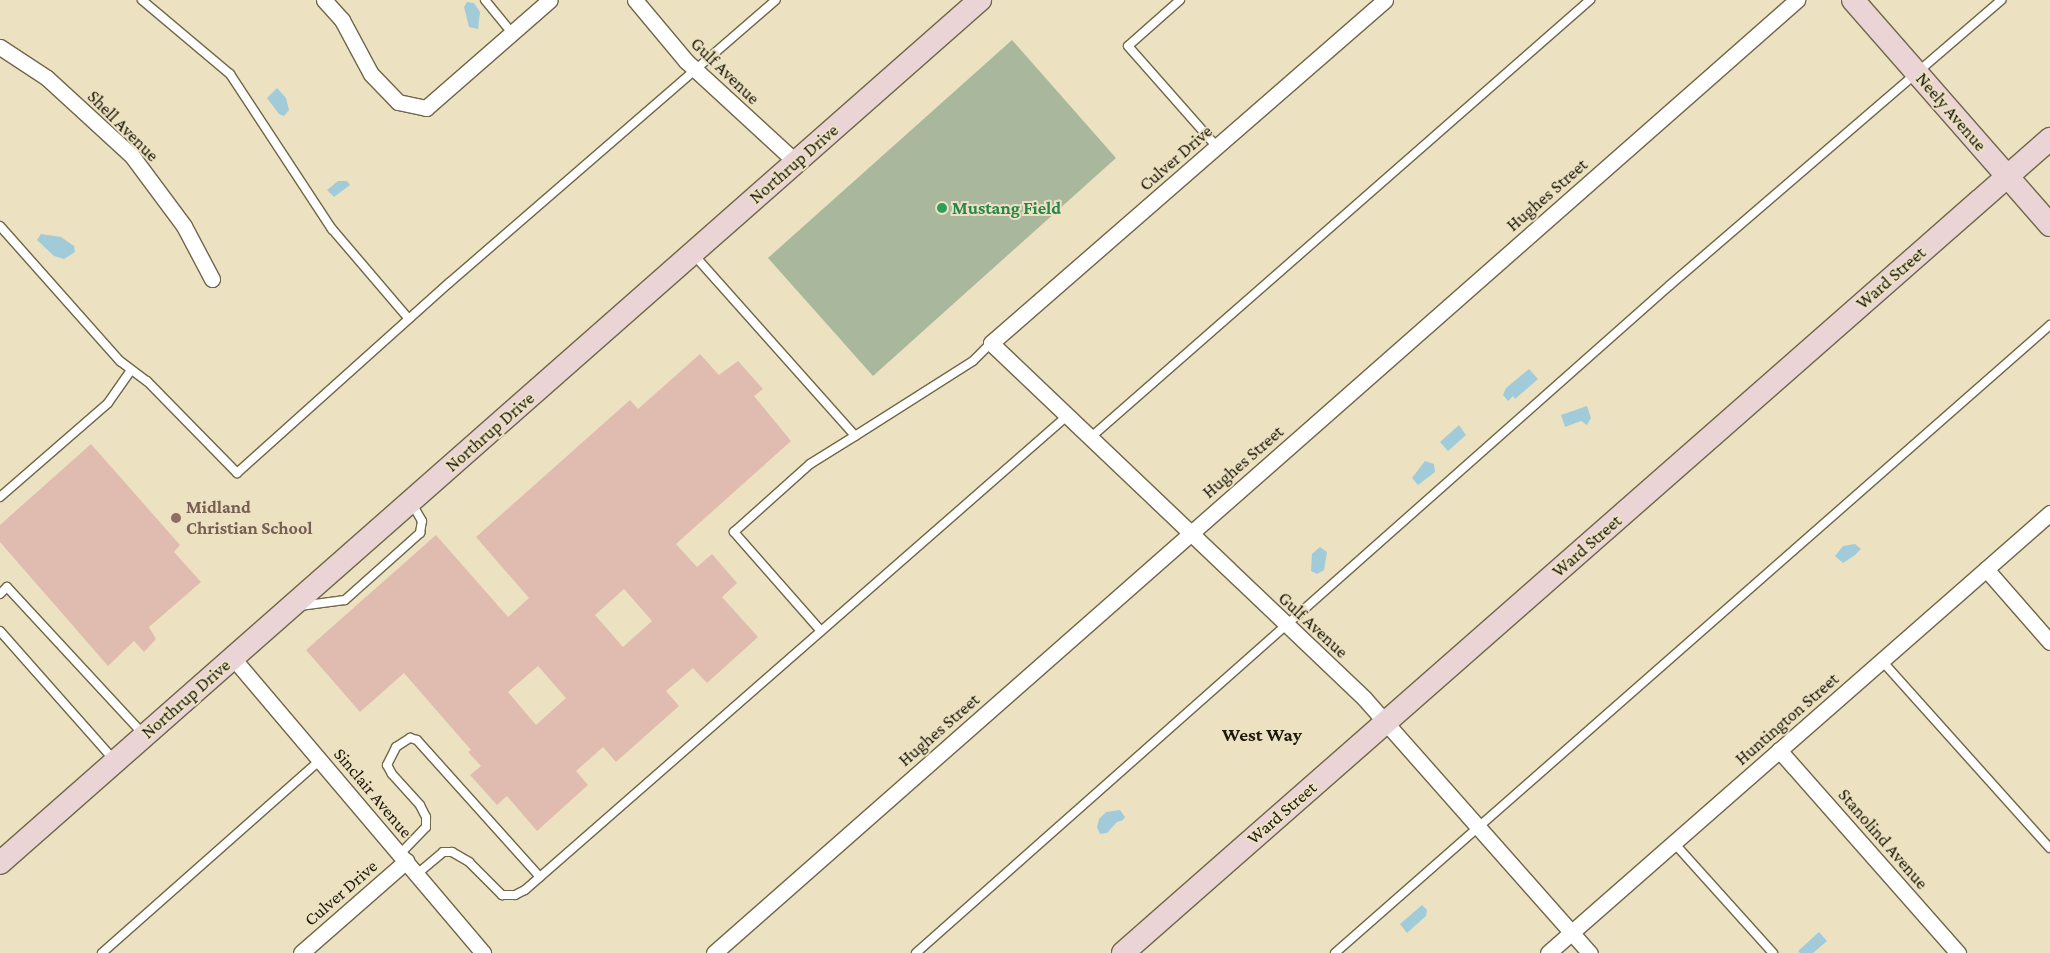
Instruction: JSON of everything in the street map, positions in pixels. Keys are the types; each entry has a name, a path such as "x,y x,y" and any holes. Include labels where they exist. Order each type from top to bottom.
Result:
{"street":[{"path":"324,0 342,20 372,74 398,102 426,108 550,0"},
{"name":"Gulf Avenue","path":"635,0 696,71 796,162"},
{"name":"Northrup Drive","path":"0,863 980,0"},
{"name":"Culver Drive","path":"991,344 1385,0"},
{"name":"Hughes Street","path":"714,953 1797,0"},
{"name":"Neely Avenue","path":"1853,0 2050,225"},
{"name":"Shell Avenue","path":"0,47 47,78 132,156 184,226 212,278"},
{"name":"Ward Street","path":"1123,953 2050,139"},
{"name":"Gulf Avenue","path":"991,344 1386,722 1590,953"},
{"name":"Huntington Street","path":"1548,953 2050,513"},
{"path":"1986,569 2050,642"},
{"name":"Sinclair Avenue","path":"234,658 483,953"},
{"name":"Stanolind Avenue","path":"1779,750 1958,953"},
{"name":"Culver Drive","path":"301,953 403,858"}],"lane":[{"path":"142,0 230,74 332,229 409,319"},
{"path":"484,0 512,33"},
{"path":"0,226 130,372 147,381 237,473 409,319 776,0"},
{"path":"1180,0 1128,46 1217,147"},
{"path":"1090,438 1590,0"},
{"path":"916,953 1670,285 2001,0"},
{"path":"692,254 855,436"},
{"path":"1335,953 1481,828 1616,705 2050,325"},
{"path":"821,631 734,532 810,464 973,361 991,344"},
{"path":"0,497 108,403 130,372"},
{"path":"416,874 443,852 452,852 469,862 502,895 515,895 525,890 1066,416"},
{"path":"291,608 345,600 420,533 422,521 410,502"},
{"path":"0,594 7,587 144,736"},
{"path":"0,631 116,762"},
{"path":"1882,661 2050,848"},
{"path":"403,858 426,827 426,817 420,805 392,774 387,765 396,747 410,738 418,740 540,877"},
{"path":"102,953 320,760"},
{"path":"1674,843 1773,953"}],"green space":[{"name":"Mustang Field","path":"1012,40 1116,158 873,376 768,258"}],"water":[{"path":"467,2 474,3 480,12 478,29 469,27 464,7"},
{"path":"277,88 286,98 289,110 284,116 279,114 267,98"},
{"path":"338,181 347,181 350,185 334,197 327,190"},
{"path":"41,234 61,237 74,246 75,252 64,259 54,256 37,240"},
{"path":"1529,369 1538,379 1515,399 1513,396 1508,401 1503,395 1506,388"},
{"path":"1587,406 1591,418 1587,425 1581,421 1565,427 1561,415"},
{"path":"1459,425 1466,435 1448,451 1440,442"},
{"path":"1425,461 1434,464 1435,472 1418,485 1412,478"},
{"path":"1855,544 1861,549 1843,563 1835,556 1843,546"},
{"path":"1320,547 1327,552 1324,570 1317,574 1311,571 1312,554"},
{"path":"1120,810 1125,817 1123,820 1117,822 1107,833 1100,834 1097,827 1099,819 1106,812"},
{"path":"1422,905 1427,910 1426,916 1407,933 1400,924"},
{"path":"1819,932 1827,941 1813,953 1800,953 1798,951"}],"building":[{"path":"700,354 719,375 738,361 763,389 754,396 791,441 676,544 697,567 712,554 737,583 722,597 758,637 707,683 693,668 666,691 679,706 616,762 603,747 576,771 588,785 537,831 507,796 497,805 470,775 481,766 468,752 471,750 404,673 360,712 306,650 436,535 508,617 529,598 476,537 630,400 638,409","holes":["624,589 652,621 623,647 595,615","538,666 566,698 536,725 508,692"]},
{"path":"91,444 180,545 174,552 201,582 149,627 156,639 144,652 134,641 108,666 0,542 0,525"}],"place":[{"name":"Mustang Field","path":"942,208"},
{"name":"Midland Christian School","path":"176,518"}],"district":[{"name":"West Way","path":"1262,735"}]}
